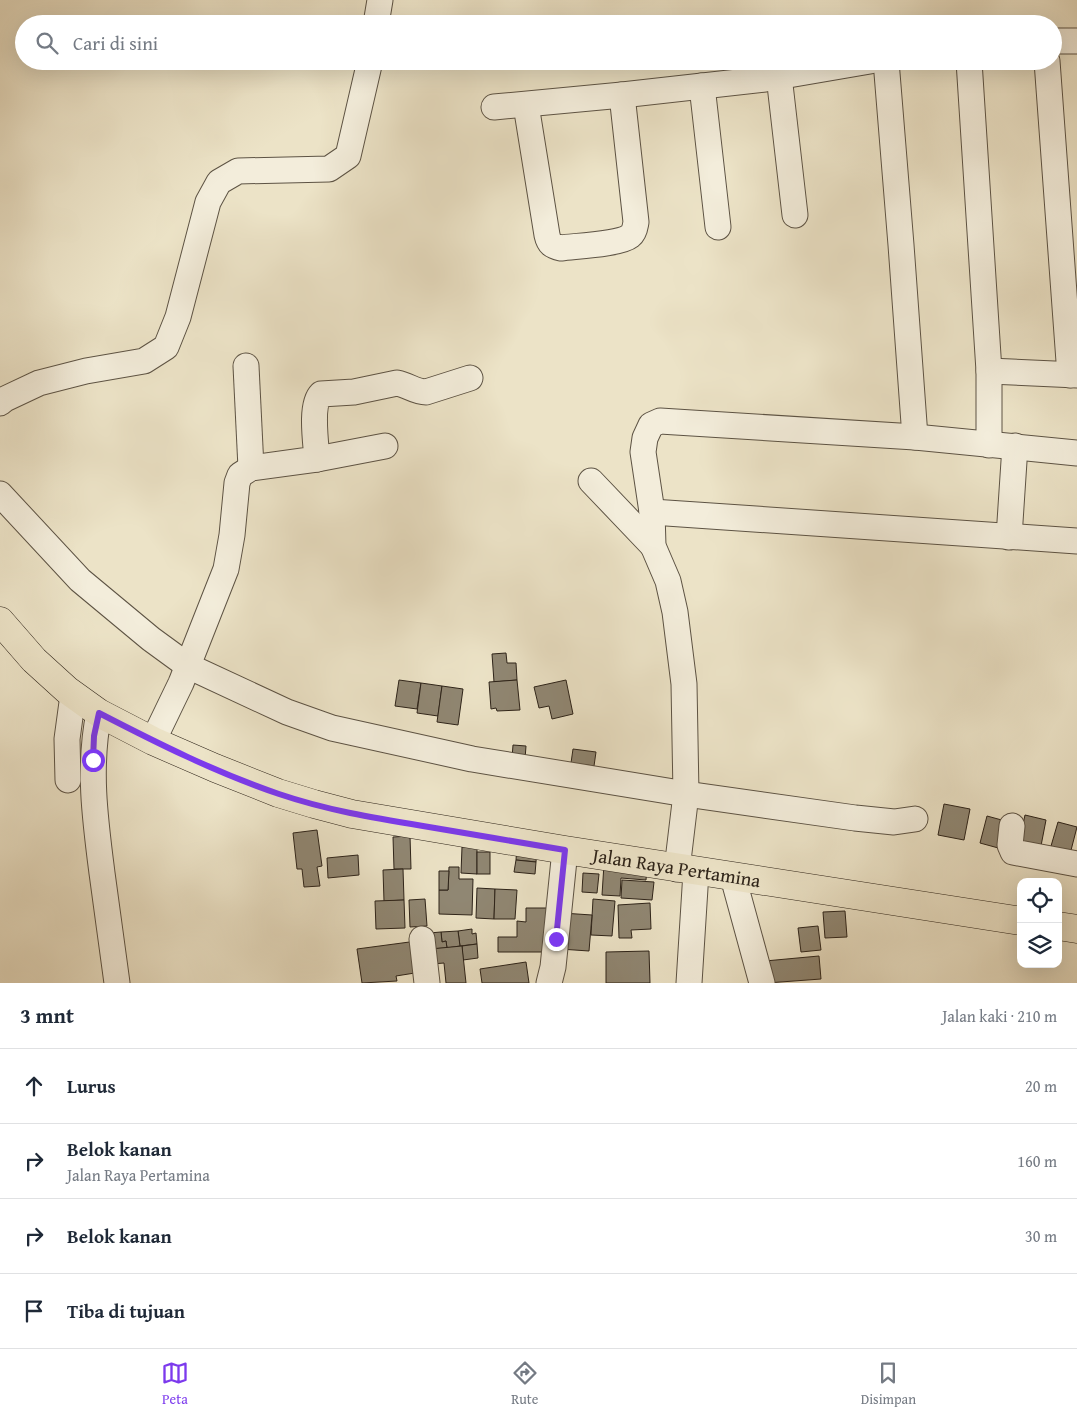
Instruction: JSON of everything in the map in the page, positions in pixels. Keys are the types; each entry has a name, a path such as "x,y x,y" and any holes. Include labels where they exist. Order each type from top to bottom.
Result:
{"main road":[{"name":"Jalan Raya Pertamina","path":"0,621 34,660 73,695 99,713 159,731 278,794 352,814 565,850 683,866 733,877 1017,920"},
{"path":"1062,927 1077,929"}],"street":[{"path":"378,15 380,0"},
{"path":"1062,41 1077,41"},
{"path":"0,403 5,398 39,384 86,371 144,361 166,347 178,317 208,202 219,182 238,171 329,169 348,156 368,70"},
{"path":"494,107 702,86 815,70"},
{"path":"887,70 915,437"},
{"path":"970,70 989,371 989,445"},
{"path":"989,371 1074,375 1048,70"},
{"path":"779,76 794,215"},
{"path":"702,86 718,227"},
{"path":"526,105 547,235 549,243 553,247 561,248 619,240 631,236 635,230 636,222 622,95"},
{"path":"246,366 251,468"},
{"path":"317,458 314,423 316,402 321,394 354,392 397,383 404,384 419,392 426,392 470,378"},
{"path":"653,546 652,512 644,452 645,438 650,426 660,422 915,437 1077,453"},
{"path":"159,731 185,674 226,569 232,535 237,483 240,475 251,468 385,446"},
{"path":"1009,538 1015,446"},
{"path":"592,481 653,546 668,581 675,612 684,684 685,799 683,866 689,983"},
{"path":"0,494 80,580 152,639 185,674 332,728 472,759 685,799 879,821 894,822 915,819"},
{"path":"652,512 1009,538 1077,541"},
{"path":"68,780 67,739 73,695"},
{"path":"99,713 94,736 93,786 97,832 117,983"},
{"path":"1012,826 1010,845 1013,852 1077,864"},
{"path":"549,983 553,967 565,850"},
{"path":"733,877 762,983"},
{"path":"422,939 427,983"}],"building":[{"path":"506,653 507,663 516,663 517,680 494,682 492,654"},
{"path":"399,680 421,683 417,709 395,706"},
{"path":"517,680 520,710 497,711 496,708 491,709 489,682"},
{"path":"566,680 573,714 552,719 549,706 539,708 534,687"},
{"path":"421,683 442,686 438,716 417,713"},
{"path":"442,686 463,689 458,725 437,722"},
{"path":"513,745 526,746 525,759 512,758"},
{"path":"573,749 596,752 594,766 571,763"},
{"path":"944,804 970,809 964,840 938,835"},
{"path":"1025,815 1046,820 1040,851 1018,847"},
{"path":"987,816 1009,822 1002,849 980,843"},
{"path":"1058,822 1077,827 1069,858 1049,853"},
{"path":"317,830 322,866 317,867 320,886 304,887 302,869 297,869 293,833"},
{"path":"410,836 411,869 394,869 393,837"},
{"path":"517,846 537,848 536,862 516,860"},
{"path":"462,847 477,847 477,874 461,873"},
{"path":"477,852 490,852 490,874 477,874"},
{"path":"358,855 359,875 328,878 327,858"},
{"path":"516,860 536,862 535,874 514,872"},
{"path":"604,864 647,867 646,880 621,878 620,896 602,895"},
{"path":"449,867 459,867 459,879 473,879 472,915 439,914 439,890 448,890"},
{"path":"403,869 404,900 384,901 383,870"},
{"path":"439,871 449,871 448,890 439,890"},
{"path":"583,873 599,874 597,893 582,892"},
{"path":"622,880 654,882 652,900 621,898"},
{"path":"477,888 495,889 494,919 476,918"},
{"path":"495,889 517,890 515,919 494,919"},
{"path":"425,899 427,926 410,927 409,900"},
{"path":"593,899 615,901 612,936 591,935"},
{"path":"404,900 405,928 376,929 375,901"},
{"path":"650,903 651,929 631,930 632,938 619,938 618,905"},
{"path":"526,908 552,908 547,952 498,952 498,937 517,937 517,921 526,922"},
{"path":"845,911 847,937 825,938 823,912"},
{"path":"562,913 592,915 589,951 560,949"},
{"path":"818,926 821,950 801,952 798,928"},
{"path":"472,929 472,934 476,933 477,944 460,946 458,931"},
{"path":"458,931 460,946 447,948 446,941 442,942 441,932"},
{"path":"441,932 442,942 446,941 447,948 430,949 429,933"},
{"path":"417,941 421,972 396,976 397,981 362,983 357,949"},
{"path":"477,944 478,958 463,960 462,946"},
{"path":"462,946 466,983 446,983 444,963 432,964 430,949"},
{"path":"649,951 650,983 606,983 606,952"},
{"path":"819,956 821,979 767,983 765,961"},
{"path":"526,962 529,983 482,983 480,969"}],"route":[{"path":"93,760 94,736 99,713 153,741 278,794 352,814 565,850 556,939"}]}
